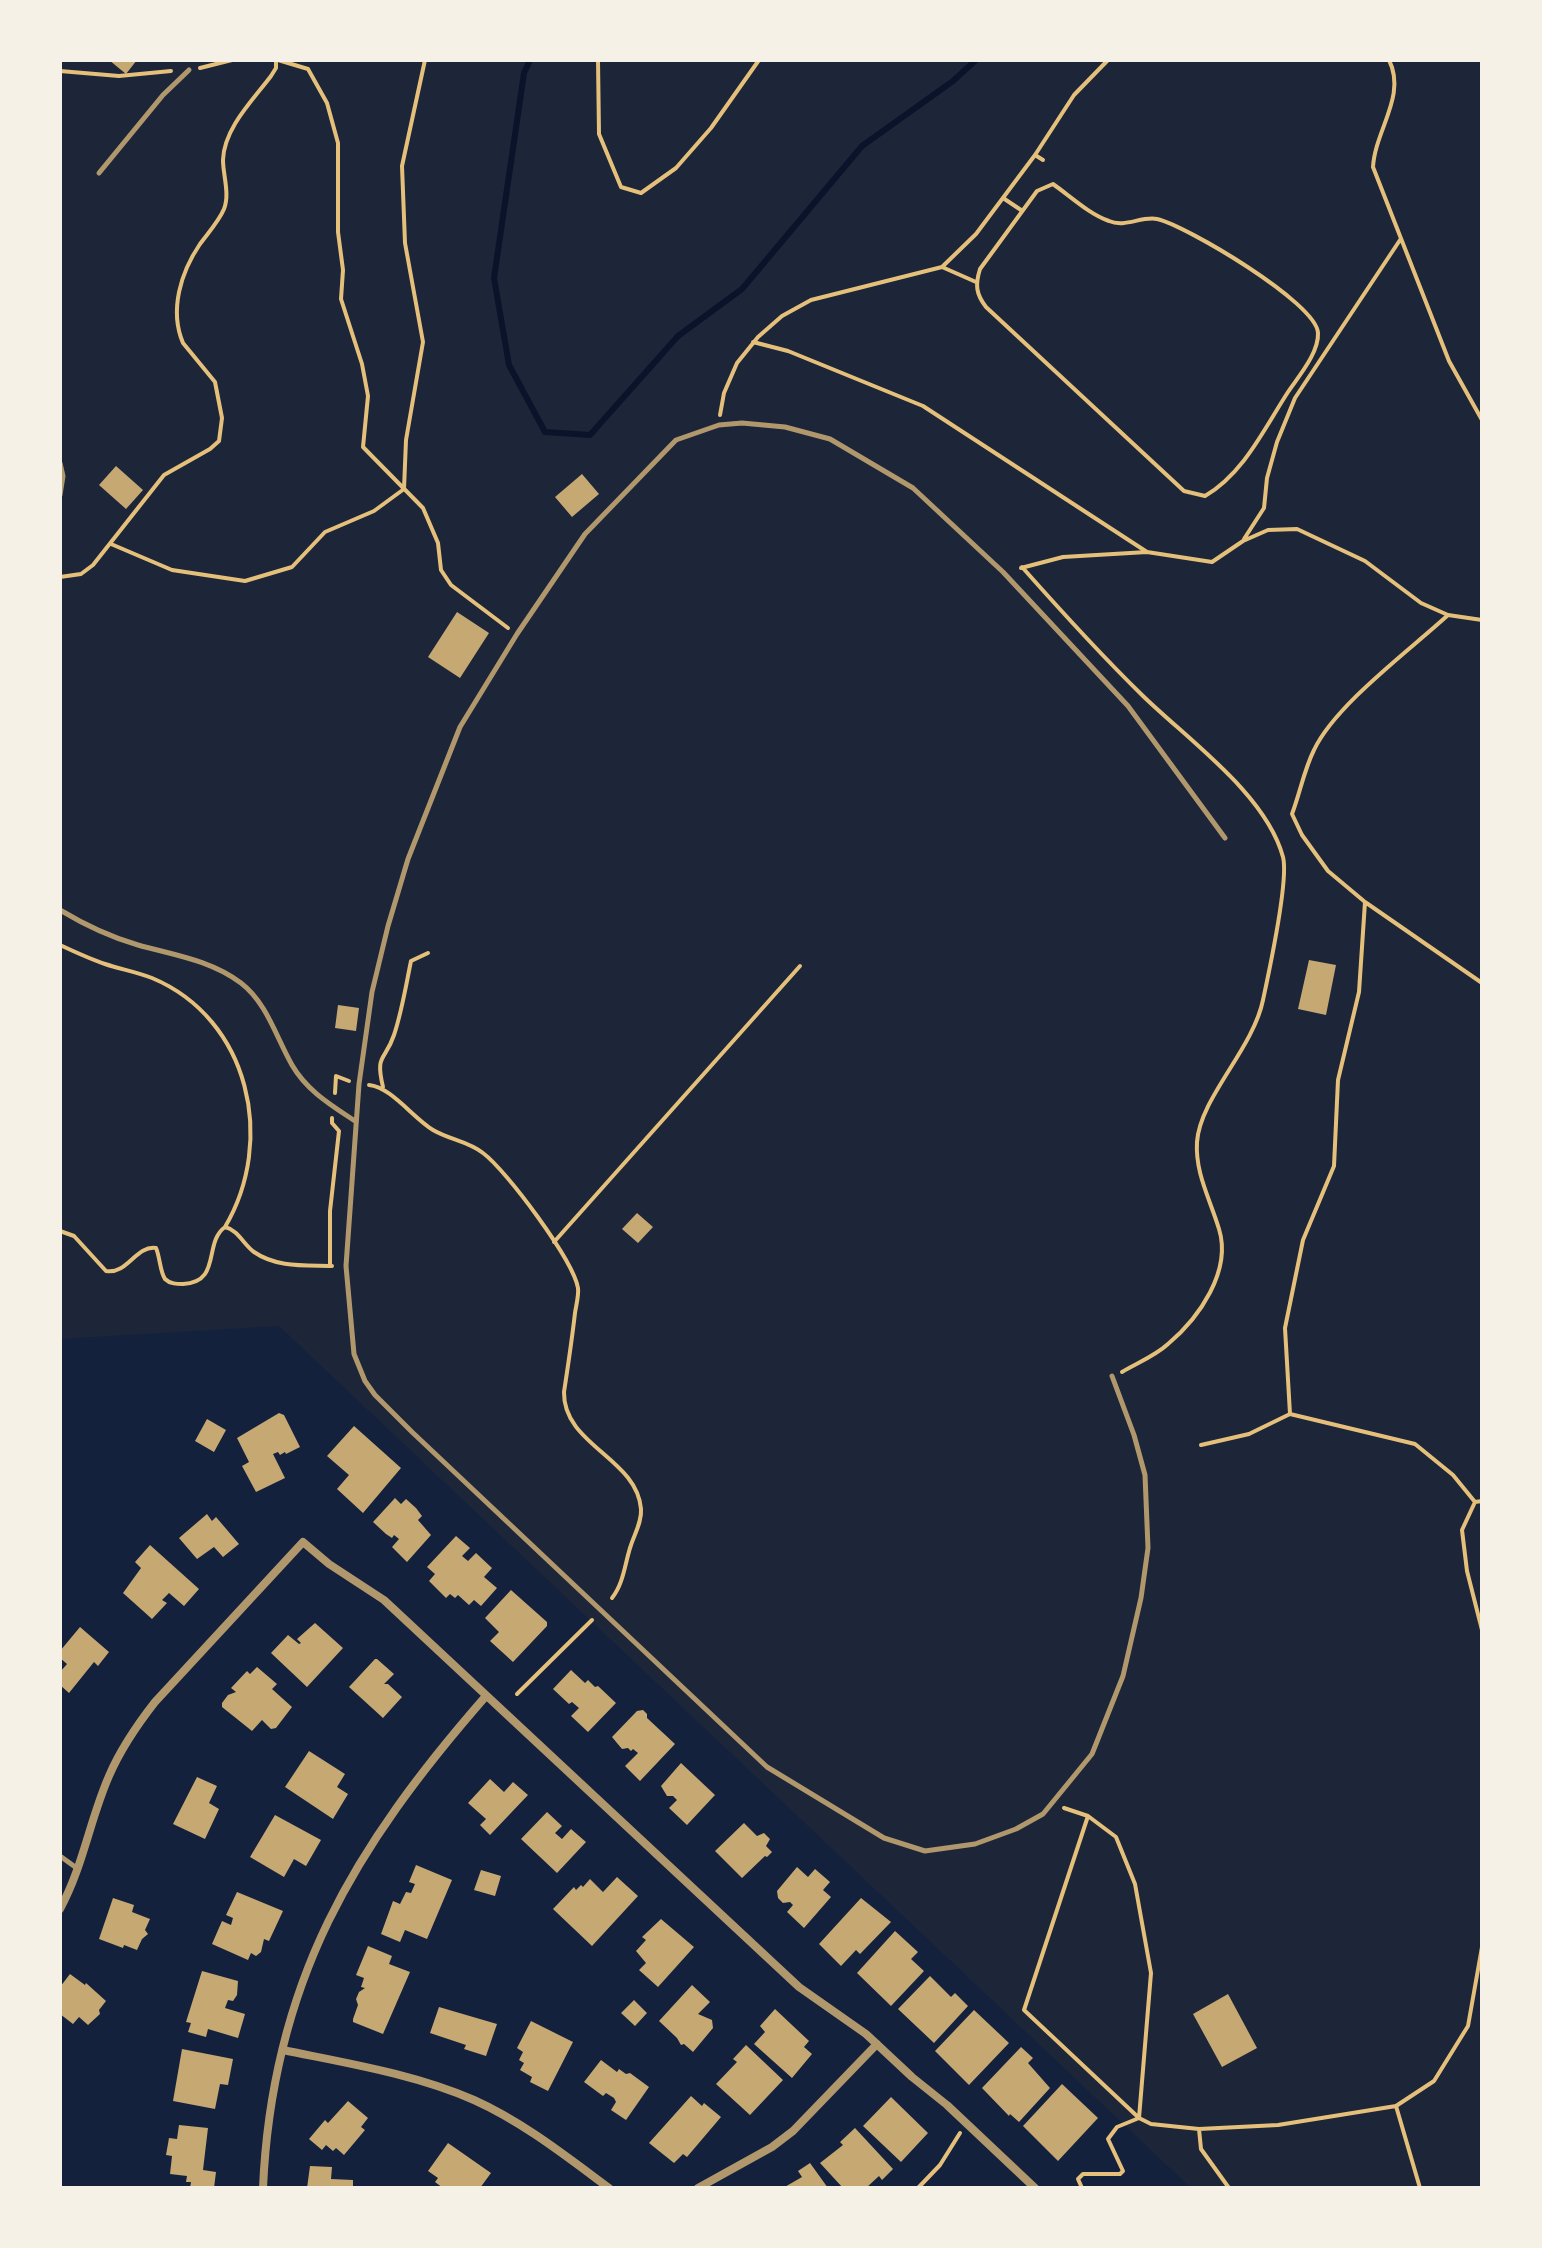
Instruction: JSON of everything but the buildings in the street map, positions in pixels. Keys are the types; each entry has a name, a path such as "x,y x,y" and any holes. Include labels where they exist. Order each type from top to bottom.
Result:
{"street":[{"path":"60,1909 79,1870 108,1779 136,1727 155,1702 303,1542 329,1564 384,1600 799,1987 856,2026 1035,2188"},
{"path":"263,2188 269,2107 297,1993 307,1967 354,1872 414,1781 486,1696"},
{"path":"698,2188 772,2147 793,2131 877,2044"},
{"path":"283,2050 378,2071 471,2099 524,2127 609,2188"}],"lane":[{"path":"99,173 163,95 189,70"},
{"path":"1112,1376 1145,1475 1148,1548 1123,1676 1092,1754 1043,1814 1016,1829 975,1844 925,1851 884,1838 767,1767 412,1432 365,1381 354,1354 346,1266 355,1121 372,992 408,859 460,727 517,634 585,534 676,440 719,425 742,423 785,427 830,439 913,488 1003,572 1128,706 1225,838"},
{"path":"60,463 63,476 60,495"},
{"path":"60,910 108,934 201,961 244,985 261,1005 305,1084 355,1121"},
{"path":"60,1856 79,1870"}],"path":[{"path":"60,71 119,76 189,70 232,60"},
{"path":"60,577 81,574 102,556 164,475 219,441 222,418 215,382 180,335 178,303 182,277 190,259 223,211 226,201 225,149 236,122 271,76 277,60 308,69 327,103 338,143 336,172 343,270 341,299 362,364 368,396 363,447 423,508 438,543 441,570 451,585 517,634"},
{"path":"404,489 406,440 423,342 405,243 402,166 425,60"},
{"path":"598,60 599,134 621,187 641,193 676,168 759,60"},
{"path":"719,425 729,378 737,363 753,342 782,316 811,300 942,267 976,234 1035,155 1074,95 1108,60"},
{"path":"1389,60 1396,74 1394,96 1377,143 1373,167 1457,378 1482,420"},
{"path":"1035,155 1043,160"},
{"path":"1053,184 1108,221 1120,224 1156,219 1231,257 1296,301 1316,325 1318,333 1314,349 1239,467 1224,485 1205,496 1184,491 986,307 977,296 976,282 980,269 1037,191 1053,184"},
{"path":"1003,198 1022,211"},
{"path":"1243,541 1264,508 1267,478 1277,442 1295,398 1400,240"},
{"path":"942,267 976,282"},
{"path":"753,342 788,351 923,406 1147,552"},
{"path":"111,544 172,570 245,581 292,567 325,532 374,511 404,489"},
{"path":"1003,572 1063,557 1147,552 1212,562 1243,541 1268,530 1297,529 1365,561 1421,603 1448,615 1482,620"},
{"path":"1022,567 1141,694 1244,791 1269,823 1284,859 1283,888 1262,1004 1252,1033 1206,1111 1197,1139 1199,1172 1220,1232 1221,1264 1193,1320 1167,1346 1112,1376"},
{"path":"1448,615 1347,705 1325,730 1314,749 1292,814 1302,835 1328,871 1365,902 1482,983"},
{"path":"1290,1414 1285,1328 1303,1240 1334,1166 1338,1080 1359,992 1365,902"},
{"path":"60,945 104,964 152,978 174,990 210,1022 233,1055 247,1091 252,1150 244,1188 225,1227 219,1231 208,1271 194,1283 179,1284 163,1277 156,1248 146,1248 119,1270 112,1273 106,1271 74,1236 60,1231"},
{"path":"428,953 411,961 394,1037 381,1057 379,1070 383,1087 431,1129 467,1143 484,1154 512,1183 554,1242 578,1289 564,1392 566,1409 581,1432 629,1478 641,1510 623,1573 612,1598"},
{"path":"554,1242 800,966"},
{"path":"330,1266 330,1211 339,1131 332,1123 336,1076 359,1084 383,1087"},
{"path":"225,1227 232,1229 251,1250 261,1256 283,1264 319,1265"},
{"path":"1201,1445 1249,1434 1290,1414 1415,1444 1453,1475 1475,1502"},
{"path":"1475,1502 1482,1501"},
{"path":"1475,1502 1462,1530 1467,1571 1482,1630"},
{"path":"517,1694 594,1618"},
{"path":"1052,1804 1088,1816 1116,1837 1135,1884 1151,1973 1139,2118"},
{"path":"1088,1816 1024,2010 1139,2118 1151,2124 1199,2129 1278,2125 1396,2106 1434,2081 1468,2026 1482,1947"},
{"path":"1396,2106 1420,2188"},
{"path":"1082,2188 1078,2179 1083,2174 1122,2173 1123,2168 1108,2142 1108,2136 1117,2127 1139,2118"},
{"path":"918,2188 940,2165 967,2124"},
{"path":"1199,2129 1201,2149 1229,2188"}],"shaded area":[{"path":"60,60 1482,60 1482,2188 1191,2188 279,1326 60,1339"}],"waterway":[{"path":"530,60 524,73 494,278 509,365 545,432 590,435 678,336 742,289 862,146 953,81 976,60"}]}
